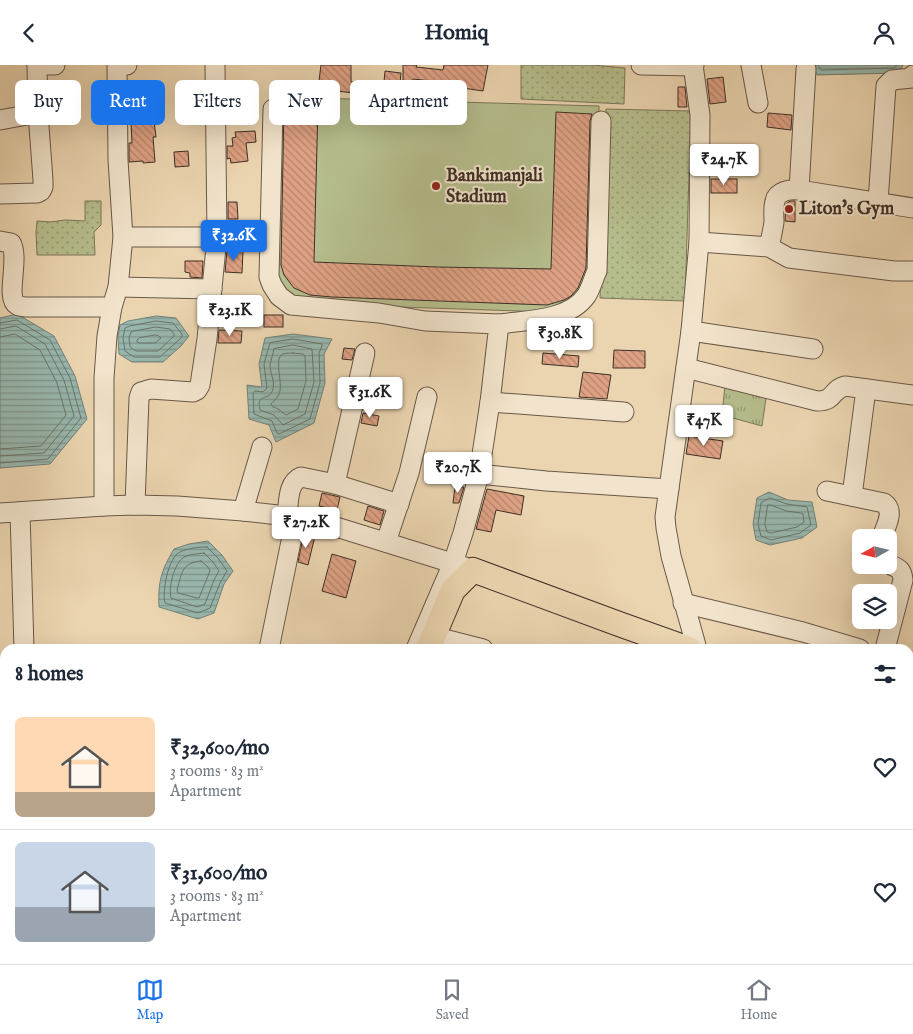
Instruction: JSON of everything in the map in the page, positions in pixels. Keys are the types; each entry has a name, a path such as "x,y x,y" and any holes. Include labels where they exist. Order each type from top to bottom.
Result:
{"main road":[{"path":"435,644 449,599 463,566 675,644"}],"street":[{"path":"37,80 37,65 55,65"},
{"path":"104,506 104,378 107,336 118,287 123,237 118,160 116,65 127,65"},
{"path":"135,505 139,398 141,393 151,389 188,392 197,390 200,385 217,237 215,65"},
{"path":"641,65 693,66 700,115 699,242 691,331 668,489 666,517 671,556 696,644"},
{"path":"751,65 758,103"},
{"path":"799,190 806,69"},
{"path":"878,202 886,86 892,81 913,77"},
{"path":"0,120 15,117"},
{"path":"273,125 269,277 279,296 291,305 379,313 425,321 499,325 555,316 579,304 587,294 597,271 601,121"},
{"path":"0,194 37,193 41,191 43,187 39,125"},
{"path":"769,247 774,225 775,200 778,195 792,189 913,208"},
{"path":"123,237 217,237"},
{"path":"0,241 11,243 15,253 6,294 16,305 112,307"},
{"path":"699,242 769,247 789,258 894,271 913,271"},
{"path":"118,287 212,289"},
{"path":"419,644 463,566 463,533 479,474 499,325"},
{"path":"691,331 813,349"},
{"path":"335,484 365,353"},
{"path":"686,368 817,401 829,399 838,388 845,386 913,395"},
{"path":"852,497 866,389"},
{"path":"386,542 409,473 427,397"},
{"path":"490,401 624,412"},
{"path":"243,511 262,447"},
{"path":"479,474 546,481 668,489"},
{"path":"269,644 292,517 290,488 293,482 301,477 335,484 399,503"},
{"path":"827,491 884,503 890,510 885,529"},
{"path":"0,513 135,505 243,511 292,517 333,526 463,566"},
{"path":"20,512 24,644"},
{"path":"886,644 903,580 902,573 898,568"},
{"path":"684,603 803,632 843,644"}],"green space":[{"path":"521,65 592,65 625,68 624,104 521,99"},
{"name":"Bankimanjali Stadium","path":"340,99 350,99 350,125 467,125 467,102 599,106 595,270 585,293 548,312 312,304 292,296 278,281 273,265 277,125 340,125"},
{"path":"606,109 691,111 685,301 600,298"},
{"path":"85,201 101,201 101,225 94,232 95,255 37,255 37,221 85,221"},
{"path":"726,376 768,384 762,426 722,415"}],"water":[{"path":"813,65 903,65 899,73 817,75"},
{"path":"17,314 54,336 75,376 87,419 50,464 0,468 0,318"},
{"path":"156,316 176,318 189,336 181,346 163,362 132,362 119,354 118,337 120,325 128,321"},
{"path":"293,334 332,339 324,354 325,383 314,423 276,442 269,425 249,419 247,385 262,387 259,364 265,338"},
{"path":"769,492 788,500 812,502 817,527 802,538 770,545 756,540 753,524 757,498"},
{"path":"208,541 222,555 233,571 224,584 214,613 198,619 159,607 161,577 174,549"}],"building":[{"path":"321,65 351,65 350,93 340,91 340,80 319,80"},
{"path":"403,65 417,65 416,67 443,70 444,65 488,65 483,91 467,89 467,80 403,80"},
{"path":"385,71 401,73 400,80 384,80"},
{"path":"723,77 726,102 710,104 707,79"},
{"path":"678,87 685,87 687,107 678,107"},
{"path":"556,112 592,114 590,121 586,268 578,288 571,296 564,300 547,305 310,295 294,288 284,275 281,265 284,125 318,125 314,262 551,269"},
{"path":"768,113 792,115 791,130 767,127"},
{"path":"131,125 154,125 156,137 153,137 155,162 129,162 129,143 132,143"},
{"path":"255,131 256,142 246,143 248,161 231,163 230,158 227,159 227,146 233,146 232,138 236,137 235,132"},
{"path":"188,151 189,166 175,167 174,152"},
{"path":"711,179 737,179 737,193 711,193"},
{"name":"Liton's Gym","path":"790,201 795,201 795,222 785,221 786,204"},
{"path":"228,202 237,202 238,219 228,219"},
{"path":"227,251 243,251 242,273 225,272"},
{"path":"185,261 203,261 202,278 190,277 190,273 185,272"},
{"path":"264,315 283,315 283,327 264,327"},
{"path":"219,330 242,331 241,343 218,343"},
{"path":"344,348 355,349 352,360 342,359"},
{"path":"614,350 645,351 645,368 613,368"},
{"path":"543,353 579,356 578,367 542,364"},
{"path":"583,372 611,375 607,399 579,397"},
{"path":"363,413 379,416 377,426 361,423"},
{"path":"689,436 723,441 720,459 686,454"},
{"path":"455,487 464,487 459,503 453,503"},
{"path":"487,489 524,496 521,515 496,510 491,532 476,529"},
{"path":"322,493 340,497 337,510 319,506"},
{"path":"368,506 384,511 380,525 364,520"},
{"path":"304,533 315,536 308,565 298,562"},
{"path":"332,554 356,561 346,598 322,591"}],"place":[{"name":"Bankimanjali Stadium","path":"436,186"},
{"name":"Liton's Gym","path":"789,209"}]}
